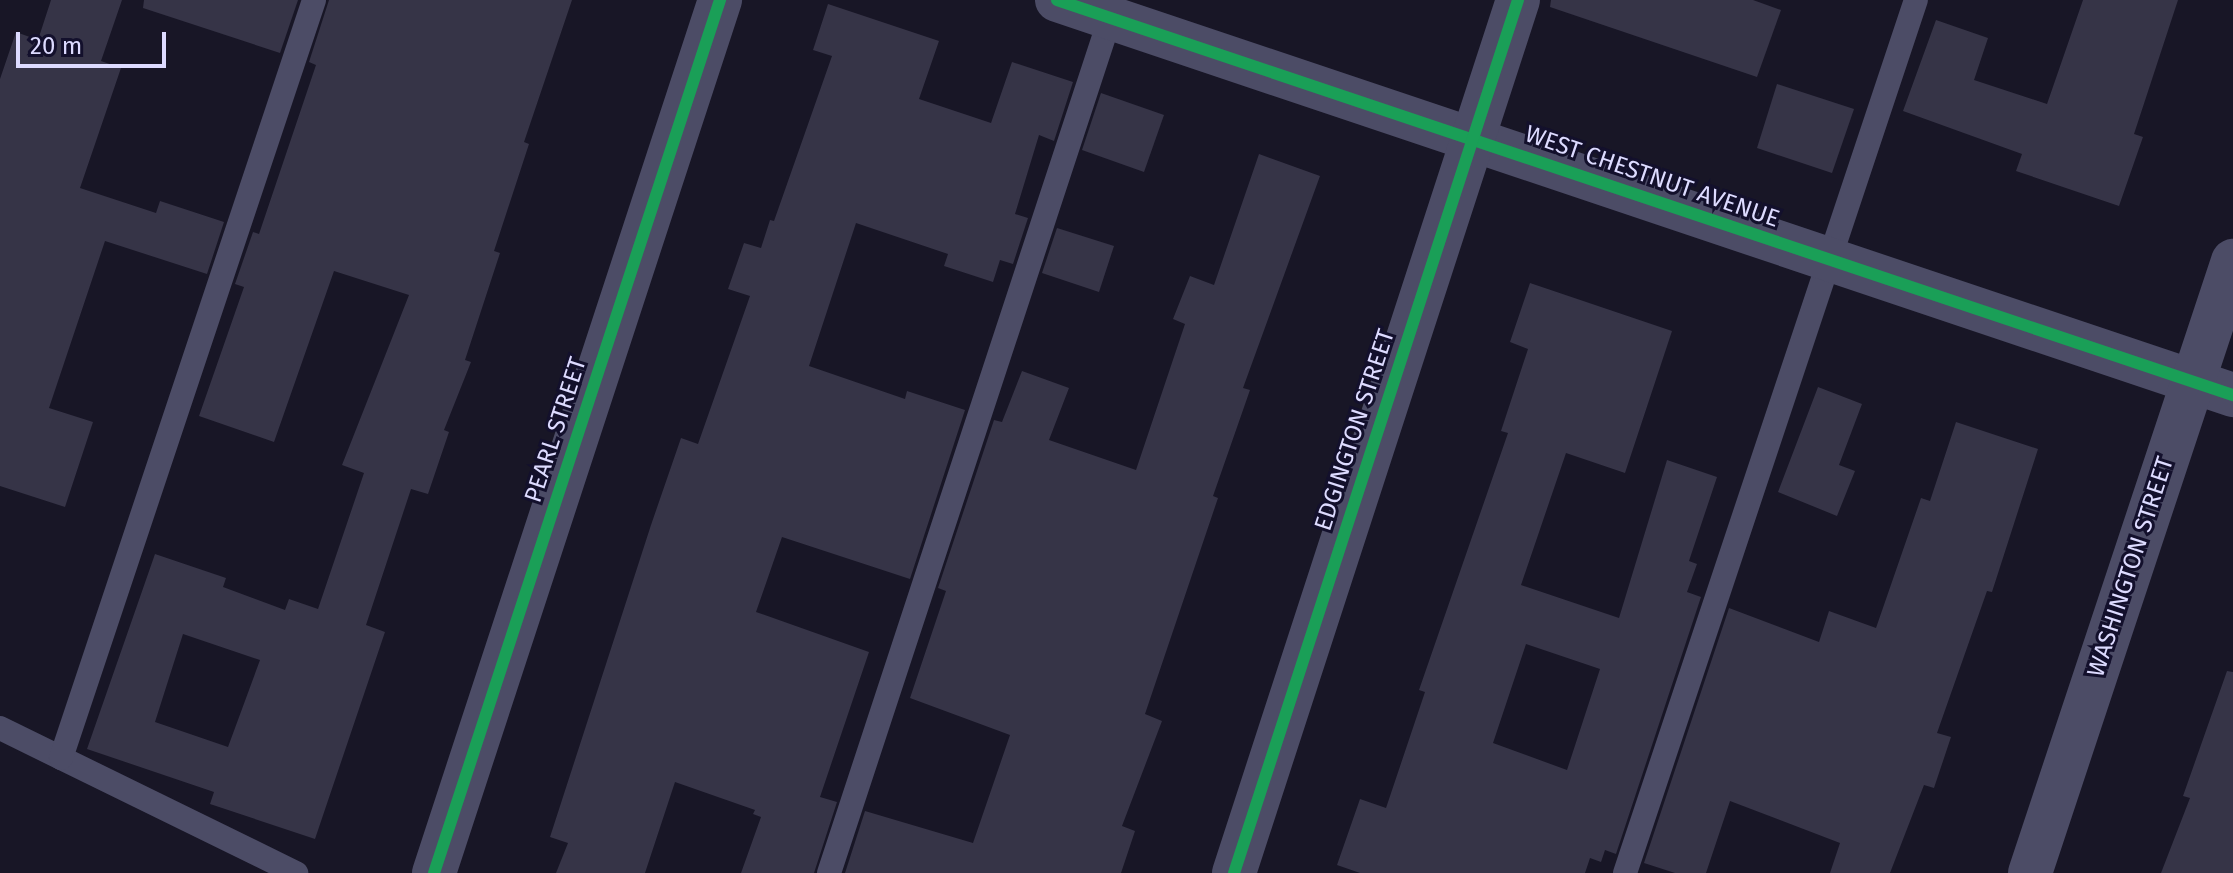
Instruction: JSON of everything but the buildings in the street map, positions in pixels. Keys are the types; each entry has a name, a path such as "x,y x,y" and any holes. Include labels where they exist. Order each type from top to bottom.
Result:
{"street":[{"name":"PEARL STREET","path":"434,873 720,0"},
{"name":"WEST CHESTNUT AVENUE","path":"1057,0 1113,9 1473,140 2213,388"},
{"name":"EDGINGTON STREET","path":"1234,873 1518,0"},
{"name":"WASHINGTON STREET","path":"2030,873 2213,388 2233,261"}],"lane":[{"path":"61,758 314,0"},
{"path":"1625,873 1833,261 1916,0"},
{"path":"829,873 1113,9"},
{"path":"0,728 290,871"}],"cycle path":[{"path":"434,873 720,0"},
{"path":"1057,0 2233,395"},
{"path":"1234,873 1518,0"}]}
